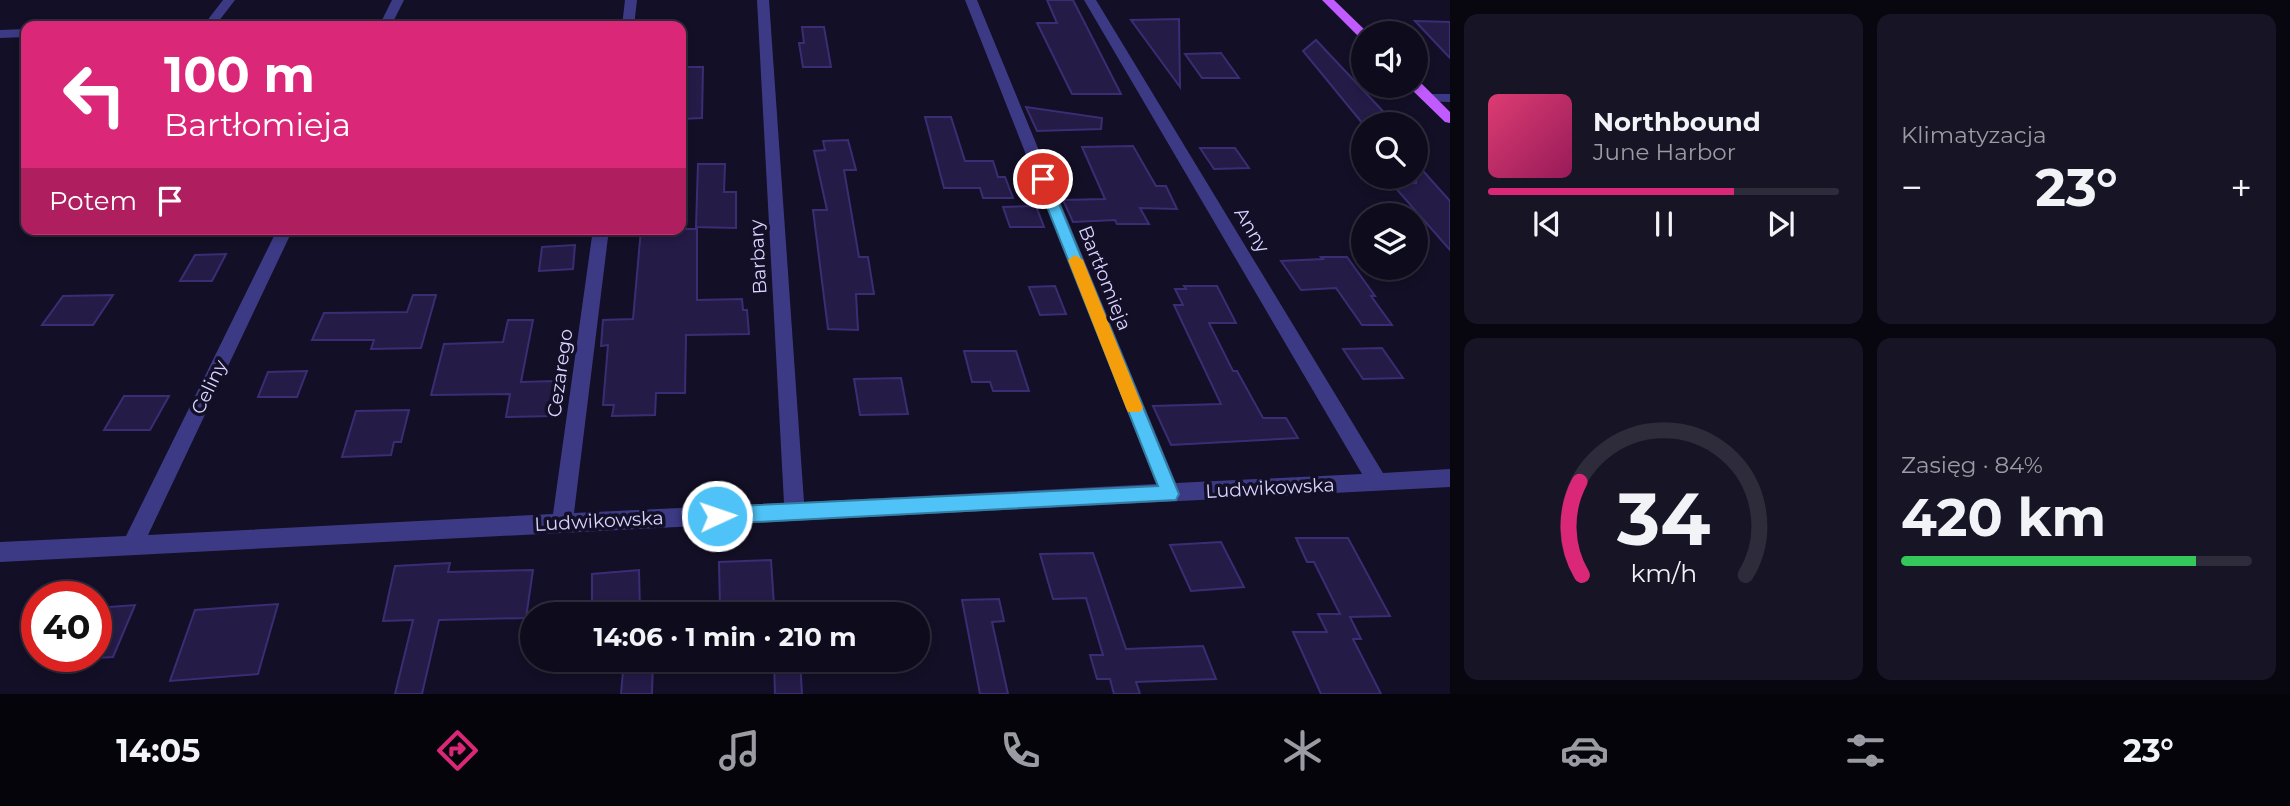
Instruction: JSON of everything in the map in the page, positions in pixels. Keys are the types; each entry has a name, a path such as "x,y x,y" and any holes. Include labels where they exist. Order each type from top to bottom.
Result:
{"main road":[{"path":"1328,0 1351,22"},
{"path":"1428,97 1450,119"}],"street":[{"path":"213,21 229,0"},
{"path":"388,21 398,0"},
{"path":"629,21 631,0"},
{"name":"Barbary","path":"763,0 795,512"},
{"name":"Bartłomieja","path":"971,0 1170,494"},
{"name":"Anny","path":"1090,0 1378,482"},
{"path":"0,34 21,33"},
{"path":"1428,97 1450,98"},
{"name":"Celiny","path":"133,544 282,235"},
{"name":"Cezarego","path":"562,523 600,235"},
{"name":"Ludwikowska","path":"0,552 1450,478"}],"building":[{"path":"1047,0 1073,0 1121,94 1072,94 1037,23 1057,23"},
{"path":"1179,19 1180,87 1131,20"},
{"path":"1428,21 1450,22 1450,58 1428,35"},
{"path":"802,27 824,27 831,67 803,67 799,43 804,43"},
{"path":"1316,40 1351,77 1351,98 1371,98 1384,112 1353,112 1303,51"},
{"path":"1221,53 1239,78 1202,78 1185,54"},
{"path":"686,67 703,67 702,118 686,119"},
{"path":"1026,107 1102,118 1101,129 1037,131"},
{"path":"925,117 951,117 965,161 993,161 998,177 1005,177 1013,198 983,198 980,188 944,188"},
{"path":"848,140 856,170 844,170 859,257 868,257 874,294 856,294 858,330 828,329 813,210 827,210 814,151 825,150 823,141"},
{"path":"1133,146 1156,186 1166,186 1177,209 1140,208 1149,224 1117,224 1115,220 1073,222 1063,200 1105,199 1082,147"},
{"path":"1200,148 1235,148 1249,168 1214,169"},
{"path":"698,164 725,164 724,192 736,192 736,228 696,227"},
{"path":"1428,176 1450,201 1450,250 1428,225 1428,203 1409,203 1396,189 1428,189"},
{"path":"1036,206 1044,227 1010,227 1003,207"},
{"path":"686,229 697,229 697,300 742,299 743,310 747,310 749,334 686,335 685,393 656,393 655,415 612,416 614,405 603,405 608,345 601,346 603,320 633,319 640,235 686,235"},
{"path":"575,245 573,269 539,271 542,247"},
{"path":"226,254 212,281 180,281 195,255"},
{"path":"1321,257 1347,257 1351,263 1351,280 1364,280 1375,296 1371,296 1392,325 1362,325 1336,288 1301,290 1281,261 1323,259"},
{"path":"1055,286 1066,314 1040,315 1029,287"},
{"path":"1184,286 1217,286 1236,323 1209,323 1233,371 1237,371 1263,418 1286,418 1298,438 1171,445 1153,406 1221,404 1174,305 1183,305 1175,289 1186,289"},
{"path":"113,295 93,325 42,325 63,296"},
{"path":"413,295 436,295 421,348 371,349 374,340 312,340 324,313 407,312"},
{"path":"508,320 533,320 521,382 556,381 551,416 506,417 510,394 431,395 444,344 503,342"},
{"path":"1382,348 1403,378 1363,379 1343,349"},
{"path":"964,351 1016,351 1029,391 993,391 990,382 972,382"},
{"path":"307,371 297,397 258,397 268,372"},
{"path":"901,378 908,414 860,415 854,379"},
{"path":"124,396 169,396 150,430 104,430"},
{"path":"409,410 401,442 394,442 391,455 342,457 356,411"},
{"path":"1296,538 1348,538 1390,616 1350,617 1361,639 1353,639 1381,694 1321,694 1293,632 1327,632 1318,614 1340,614 1314,562 1307,562"},
{"path":"1221,542 1244,587 1191,591 1170,545"},
{"path":"1093,553 1126,649 1203,646 1216,679 1136,682 1140,694 1114,694 1110,679 1097,679 1090,655 1103,655 1086,598 1053,599 1040,554"},
{"path":"771,560 774,602 720,602 719,562"},
{"path":"450,563 448,572 533,570 528,602 520,602 520,618 439,620 422,694 395,694 413,620 383,621 395,566"},
{"path":"639,570 640,602 592,602 592,574"},
{"path":"999,599 1004,621 992,622 1008,694 980,694 962,600"},
{"path":"278,604 258,674 170,681 195,610"},
{"path":"135,605 112,657 112,607"},
{"path":"623,672 653,672 652,694 621,694"},
{"path":"774,672 801,672 802,694 775,694"}],"slow traffic":[{"path":"1075,260 1134,408"}],"route":[{"path":"717,516 1170,494 1043,179"}]}
